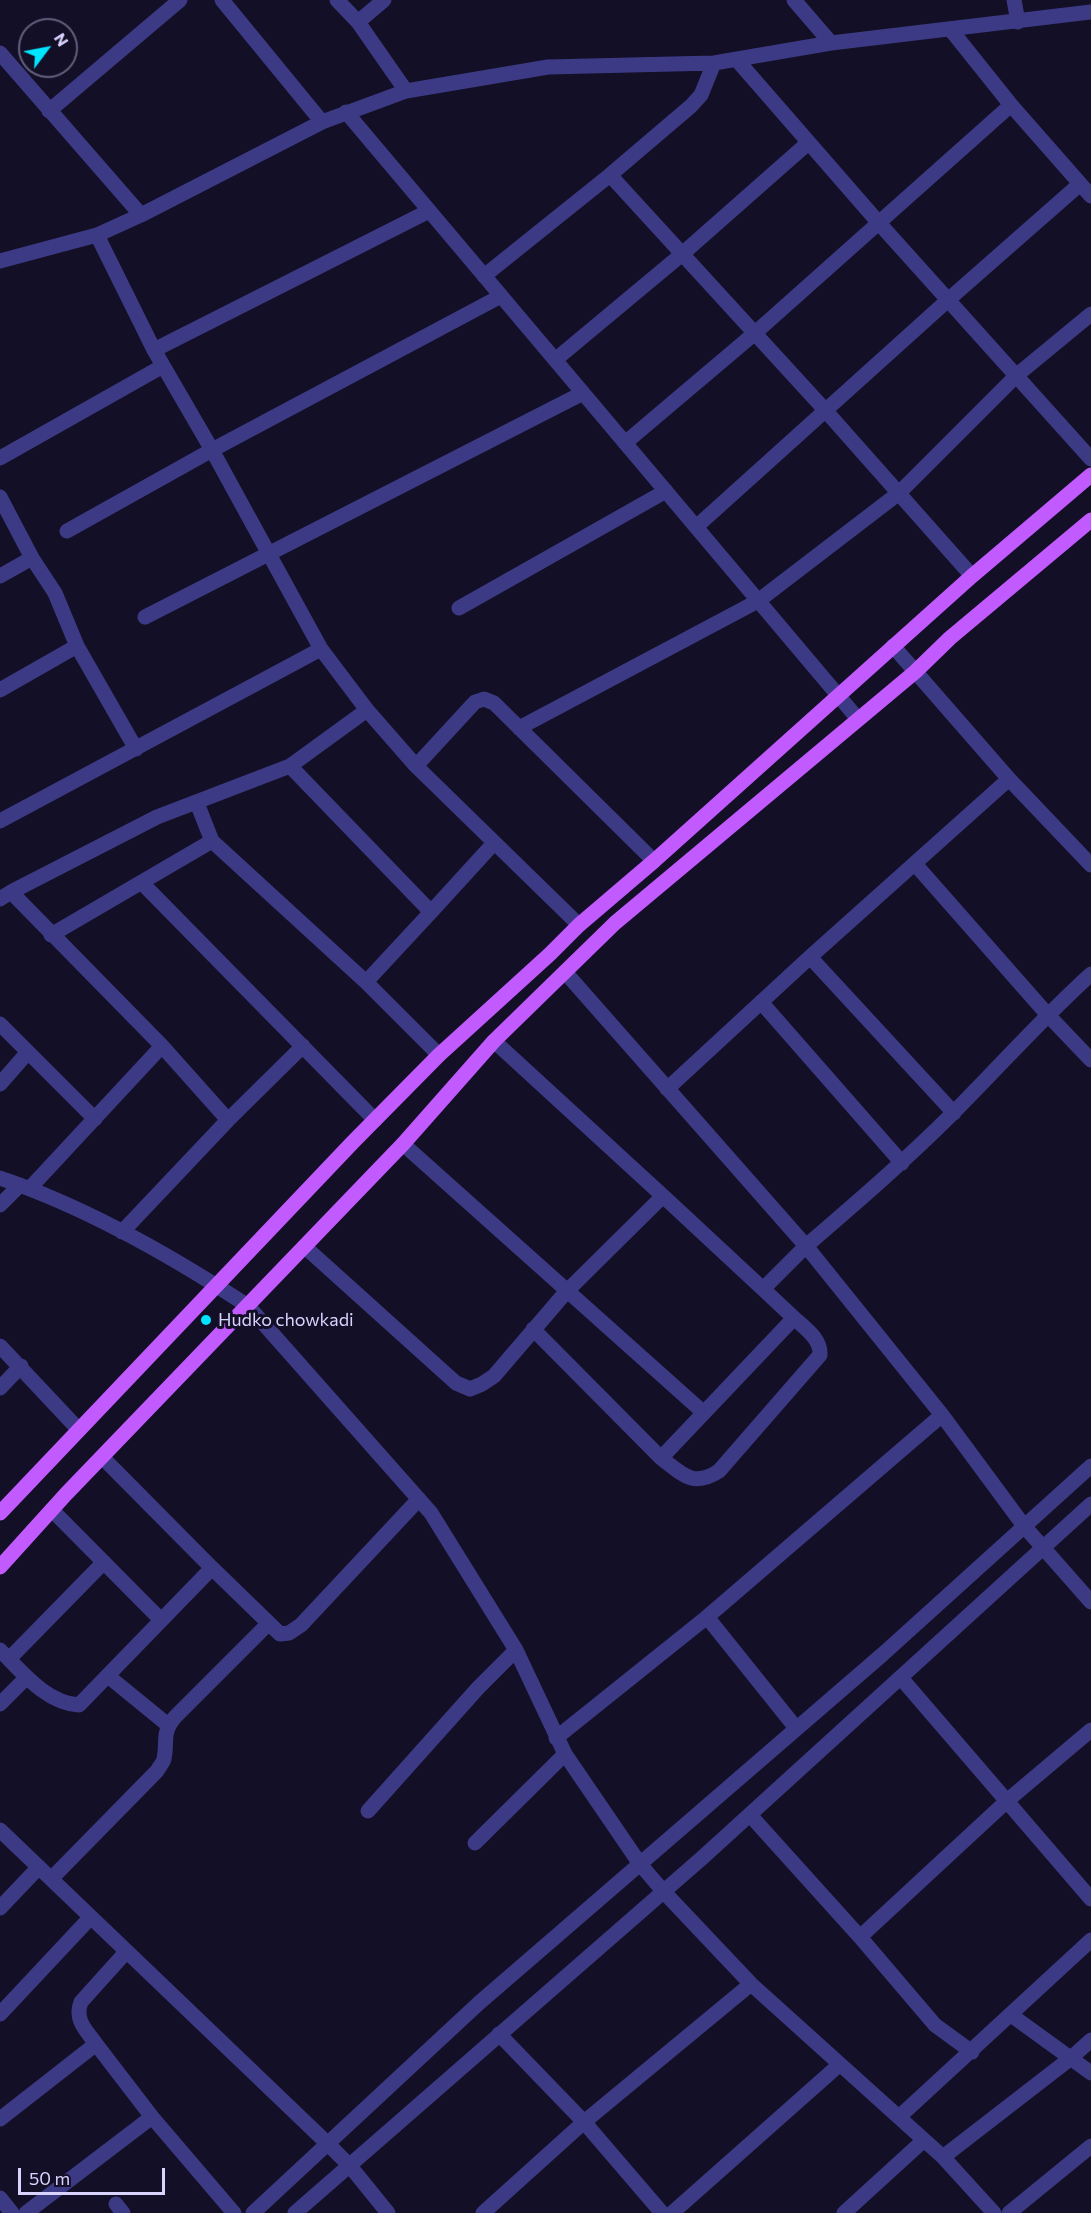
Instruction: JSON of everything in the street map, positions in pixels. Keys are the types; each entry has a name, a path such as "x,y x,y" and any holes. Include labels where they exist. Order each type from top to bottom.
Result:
{"main road":[{"path":"0,1513 216,1285 439,1055 550,954 579,924 654,861 972,576 1091,475"},
{"path":"2,1561 403,1144 494,1041 615,923 915,672 950,638 1091,520"}],"street":[{"path":"49,111 180,0"},
{"path":"222,0 322,122"},
{"path":"337,0 358,22 406,91"},
{"path":"358,22 384,0"},
{"path":"794,0 831,42"},
{"path":"1014,0 1018,22"},
{"path":"0,261 97,235 141,215 322,122 406,91 548,67 714,63 831,42 951,30 1091,12"},
{"path":"951,30 1011,105 1091,196"},
{"path":"0,53 141,215"},
{"path":"737,60 878,222 1091,459"},
{"path":"484,276 610,175 691,106 700,95 714,63"},
{"path":"625,443 755,333 1011,105"},
{"path":"346,112 858,719"},
{"path":"555,360 681,255 808,142"},
{"path":"610,175 825,410 972,576"},
{"path":"696,527 1080,184"},
{"path":"154,350 429,210"},
{"path":"97,235 154,350 212,450 321,649 367,710 416,766 579,924"},
{"path":"67,531 212,450 501,296"},
{"path":"519,728 758,601 899,493 1017,375 1091,314"},
{"path":"0,459 164,366"},
{"path":"145,617 583,393"},
{"path":"459,608 666,491"},
{"path":"0,496 33,558 55,593 77,646 136,749"},
{"path":"0,576 33,558"},
{"path":"0,690 77,646"},
{"path":"893,646 1010,780 1091,865"},
{"path":"0,821 321,649"},
{"path":"416,766 475,702 484,699 494,703 654,861"},
{"path":"228,1120 162,1046 51,935 5,895 157,817 290,766 367,710"},
{"path":"290,766 431,912"},
{"path":"667,1089 810,957 1010,780"},
{"path":"197,803 212,842 366,982 439,1055"},
{"path":"51,935 212,842"},
{"path":"366,982 494,843"},
{"path":"915,864 1047,1014 1091,1060"},
{"path":"142,883 375,1120"},
{"path":"810,957 954,1113"},
{"path":"565,972 806,1246 942,1415 1024,1526 1091,1602"},
{"path":"763,1289 806,1246 902,1163 954,1113 1047,1014 1091,974"},
{"path":"761,1002 902,1163"},
{"path":"0,1024 95,1119"},
{"path":"494,1041 815,1337 821,1347 820,1355 719,1471 700,1480 687,1478 661,1458 533,1329"},
{"path":"0,1205 25,1186 95,1119 162,1046"},
{"path":"122,1232 228,1120 303,1046"},
{"path":"0,1084 28,1052"},
{"path":"403,1144 704,1413"},
{"path":"0,1178 25,1186 122,1232 216,1285 248,1306 431,1514 516,1650 565,1754 640,1864 751,1984 943,2157 993,2213"},
{"path":"305,1247 456,1383 470,1389 494,1376 566,1292 663,1196"},
{"path":"661,1458 794,1318"},
{"path":"0,1346 79,1430"},
{"path":"0,1388 21,1366"},
{"path":"556,1738 707,1617 942,1415"},
{"path":"102,1457 280,1634 289,1633 301,1625 419,1499"},
{"path":"253,2213 479,2003 796,1728 1091,1466"},
{"path":"295,2213 750,1815 1091,1504"},
{"path":"52,1510 161,1620"},
{"path":"104,1562 4,1654 27,1677 58,1701 79,1705 212,1568"},
{"path":"707,1617 796,1728"},
{"path":"52,1878 157,1771 164,1760 165,1734 168,1725 268,1624"},
{"path":"368,1811 478,1688 516,1650"},
{"path":"108,1676 168,1725"},
{"path":"0,1704 27,1677"},
{"path":"901,1678 1091,1899"},
{"path":"860,1937 1008,1800 1091,1730"},
{"path":"475,1843 565,1754"},
{"path":"750,1815 860,1937 935,2025 972,2052"},
{"path":"0,1830 328,2144 350,2166 388,2213"},
{"path":"0,1908 39,1867"},
{"path":"0,2014 90,1918"},
{"path":"899,2117 1091,1940"},
{"path":"126,1952 81,2002 78,2011 80,2022 152,2117 234,2213"},
{"path":"483,2213 584,2122 751,1984"},
{"path":"1011,2015 1091,2073"},
{"path":"499,2034 584,2122 652,2210"},
{"path":"943,2157 1091,2040"},
{"path":"0,2119 96,2044"},
{"path":"672,2213 840,2065"},
{"path":"26,2213 152,2117"},
{"path":"844,2213 924,2140"},
{"path":"1009,2213 1091,2146"},
{"path":"0,2198 12,2213"}],"place":[{"name":"Hudko chowkadi","path":"206,1320"}]}
